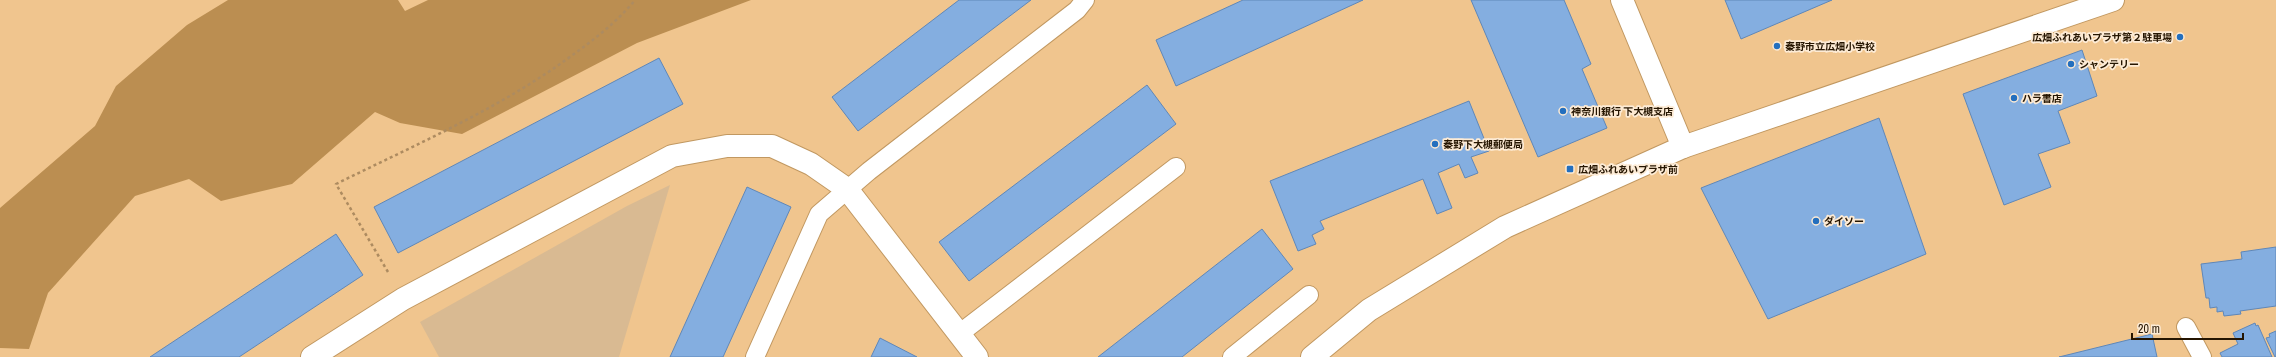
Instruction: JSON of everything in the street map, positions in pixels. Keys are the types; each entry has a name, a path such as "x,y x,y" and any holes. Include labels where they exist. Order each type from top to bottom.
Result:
{"street":[{"path":"1622,0 1683,147"},
{"path":"1312,357 1369,310 1505,227 1683,147 2113,0"},
{"path":"312,357 403,299 672,156 727,146 772,146 811,164 847,189 969,349"}],"lane":[{"path":"756,357 819,214 847,189 1077,10 1085,0"},
{"path":"969,349 1176,167"},
{"path":"1232,357 1309,295"},
{"path":"2186,327 2202,357"}],"path":[{"path":"388,273 336,184 510,98 552,71 602,34 635,0"}],"shaded area":[{"path":"228,0 398,0 405,11 428,0 751,0 637,43 462,134 400,123 375,112 292,184 221,201 189,179 135,196 48,293 29,349 0,348 0,208 95,126 116,86 187,25"},
{"path":"670,185 619,357 439,357 420,322 627,206"}],"building":[{"path":"959,0 1031,0 858,131 832,97"},
{"path":"1243,0 1363,0 1176,86 1156,40"},
{"path":"1471,0 1564,0 1591,64 1582,69 1607,128 1538,157"},
{"path":"1725,0 1832,0 1741,39"},
{"path":"2082,50 2097,96 2058,111 2070,143 2038,154 2051,187 2004,205 1963,94"},
{"path":"659,58 683,104 398,253 374,207"},
{"path":"1147,85 1176,124 969,281 939,242"},
{"path":"1469,101 1489,151 1471,157 1478,173 1465,178 1459,164 1438,173 1452,208 1437,214 1423,179 1320,221 1324,229 1312,235 1316,244 1298,251 1270,181"},
{"name":"ダイソー","path":"1879,118 1926,254 1768,319 1701,188"},
{"path":"747,187 791,207 723,357 670,357"},
{"path":"1262,229 1293,269 1182,357 1098,357"},
{"path":"336,234 363,275 239,357 150,357"},
{"path":"2276,247 2276,306 2240,311 2241,314 2224,316 2223,311 2217,312 2217,307 2210,308 2209,298 2206,298 2201,264 2242,259 2241,252"},
{"path":"2255,323 2256,326 2258,325 2272,357 2222,357 2220,353 2238,344 2233,333"},
{"path":"2276,331 2275,357 2266,338 2270,337 2269,334"},
{"path":"2152,334 2157,357 2059,357"},
{"path":"880,338 917,357 871,357"}],"place":[{"name":"広畑ふれあいプラザ第２駐車場","path":"2180,37"},
{"name":"秦野市立広畑小学校","path":"1777,46"},
{"name":"シャンテリー","path":"2071,64"},
{"name":"ハラ書店","path":"2014,98"},
{"name":"神奈川銀行 下大槻支店","path":"1563,111"},
{"name":"秦野下大槻郵便局","path":"1435,144"},
{"name":"広畑ふれあいプラザ前","path":"1570,169"},
{"name":"ダイソー","path":"1816,221"}]}
